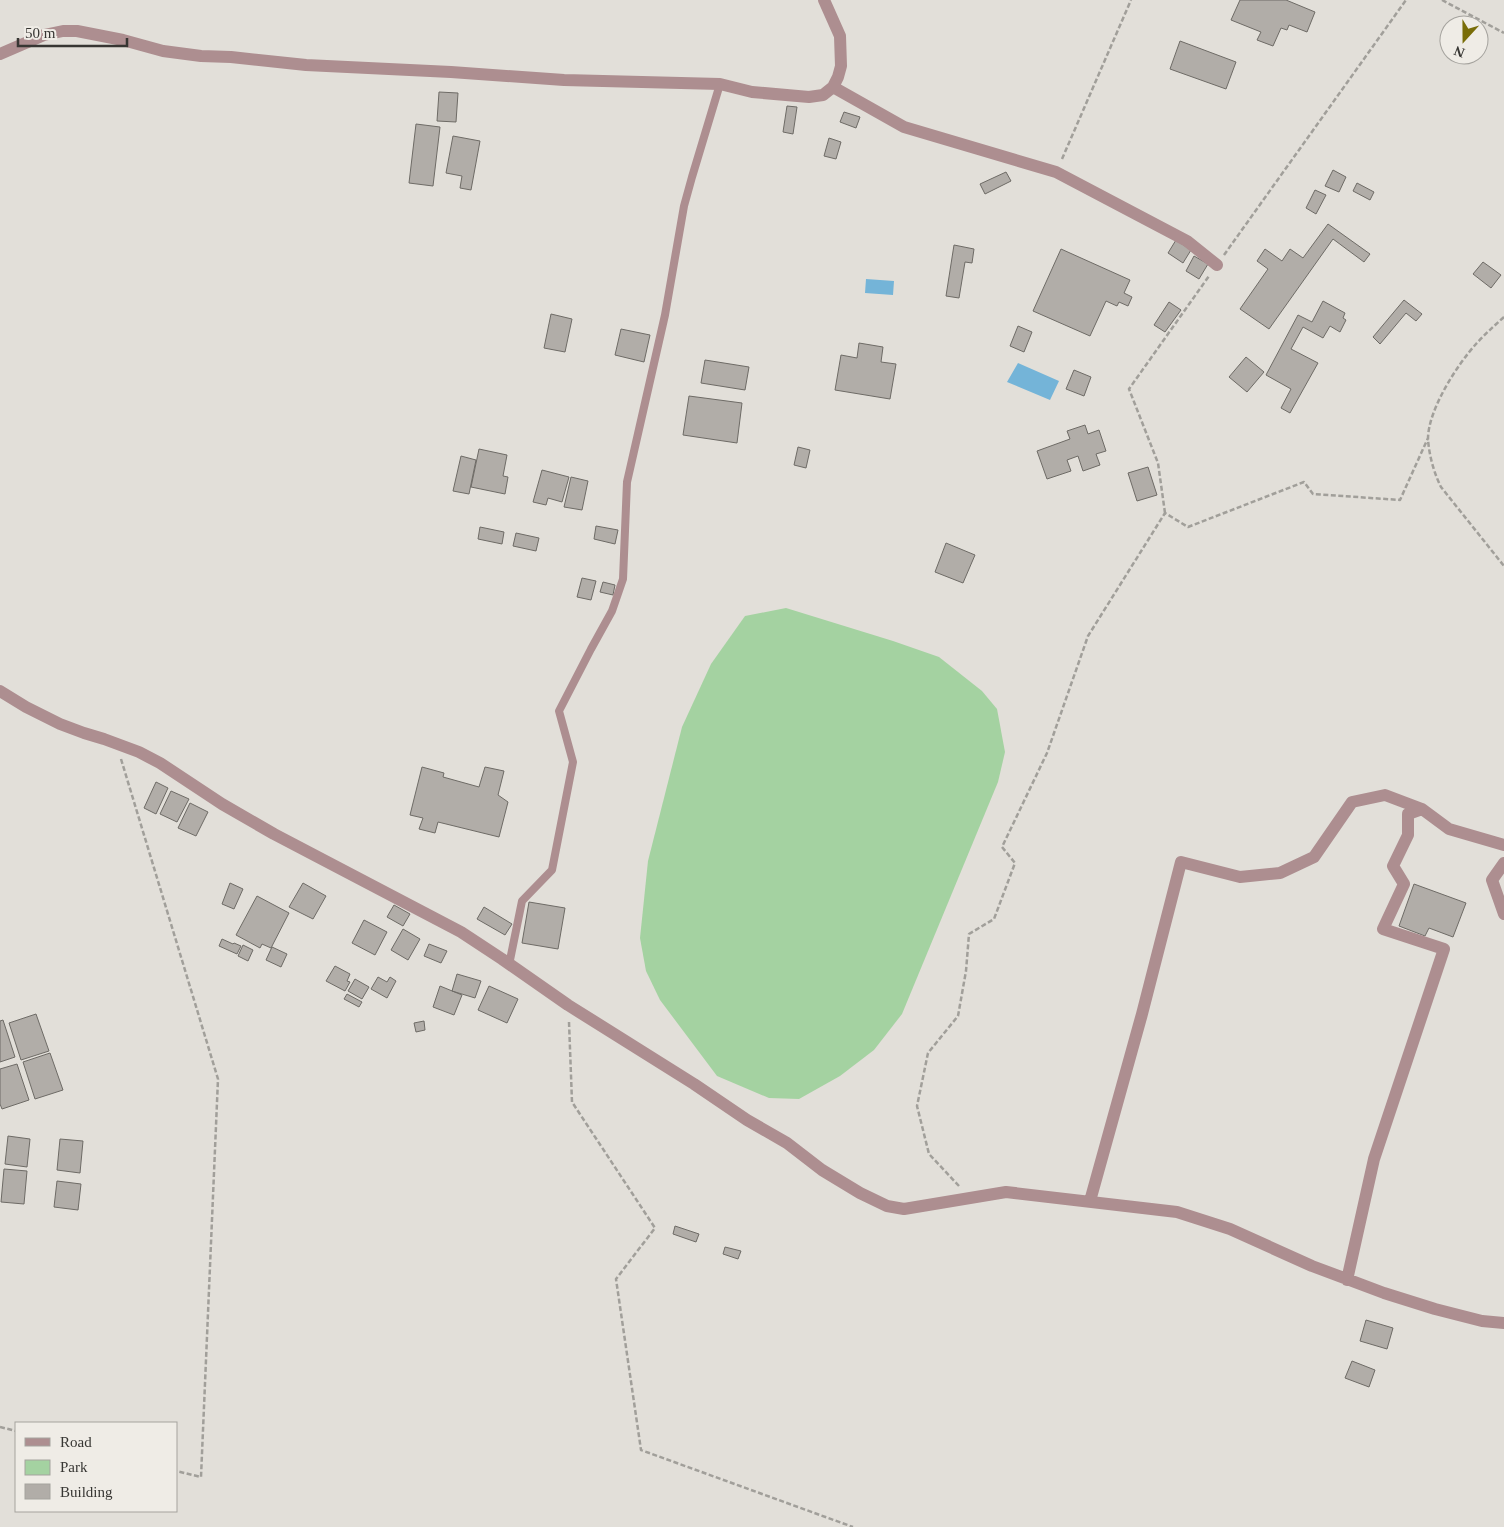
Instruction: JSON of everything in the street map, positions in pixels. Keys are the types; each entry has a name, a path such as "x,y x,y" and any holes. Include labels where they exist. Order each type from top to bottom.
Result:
{"street":[{"path":"0,54 44,36 63,31 77,31 123,40 163,51 306,65 564,80 720,84 752,92 809,97 823,95 833,87 841,66 840,36 824,0"},
{"path":"833,87 904,127 1056,172 1188,242 1217,265"},
{"path":"0,691 60,724 139,752 160,763 274,834 461,932 568,1005 694,1084 747,1120 787,1143 822,1170 860,1193 887,1206 904,1209 1006,1192 1177,1212 1230,1229 1384,1294 1482,1321 1504,1323"},
{"path":"1090,1201 1142,1014 1181,862 1240,877 1280,874 1314,857 1352,802 1385,795 1422,809 1449,829 1504,845"},
{"path":"1347,1280 1374,1159 1444,949 1383,929 1404,884 1393,866 1408,835 1408,814 1422,809"},
{"path":"1504,863 1492,880 1504,914"}],"lane":[{"path":"510,965 522,901 552,870 554,861 573,762 559,711 590,649 612,612 623,579 627,482 664,315 684,206 720,84"}],"path":[{"path":"1056,172 1131,0"},
{"path":"970,1198 929,1154 917,1106 928,1053 958,1016 966,971 969,934 994,919 1015,863 1002,847 1047,753 1088,636 1165,513 1158,463 1129,389 1406,0"},
{"path":"1442,0 1504,33"},
{"path":"1165,513 1188,526 1304,482 1313,494 1400,500 1428,438 1439,400 1453,375 1476,344 1504,317"},
{"path":"1428,438 1435,474 1441,487 1504,566"},
{"path":"117,744 218,1079 201,1477 178,1471"},
{"path":"568,1005 572,1102 655,1228 616,1279 641,1450 851,1527"},
{"path":"0,1427 15,1431"}],"green space":[{"path":"786,608 939,657 982,691 997,709 1005,752 998,782 902,1014 874,1050 840,1076 799,1099 769,1098 717,1076 660,1000 646,971 640,938 648,861 682,727 711,664 745,616"}],"water":[{"path":"866,279 894,281 893,295 865,293"},
{"path":"1018,363 1059,381 1050,400 1007,382"}],"building":[{"path":"1240,0 1286,0 1315,12 1307,32 1289,25 1287,30 1281,28 1273,46 1257,40 1261,32 1231,20"},
{"path":"1180,41 1236,62 1226,89 1170,69"},
{"path":"439,92 458,93 456,122 437,121"},
{"path":"787,106 797,107 793,134 783,132"},
{"path":"844,112 860,117 856,128 840,122"},
{"path":"416,124 440,127 433,186 409,183"},
{"path":"453,136 480,141 471,190 460,188 462,176 446,173"},
{"path":"829,138 841,142 836,159 824,156"},
{"path":"1333,170 1346,177 1339,192 1325,186"},
{"path":"1006,172 1011,181 985,194 980,184"},
{"path":"1357,183 1374,192 1370,200 1353,191"},
{"path":"1315,190 1326,195 1316,214 1306,208"},
{"path":"1328,224 1370,254 1364,262 1333,239 1269,329 1240,309 1268,269 1257,261 1265,249 1282,261 1290,249 1303,258"},
{"path":"1176,240 1191,250 1183,263 1168,253"},
{"path":"954,245 974,249 972,263 965,262 959,298 946,296"},
{"path":"1061,249 1130,280 1124,293 1132,297 1128,306 1119,302 1117,306 1106,301 1090,336 1033,311"},
{"path":"1194,256 1208,264 1199,279 1186,271"},
{"path":"1483,262 1501,275 1491,288 1473,274"},
{"path":"1404,300 1422,314 1416,321 1406,313 1380,344 1373,337"},
{"path":"1323,301 1345,313 1343,318 1346,320 1340,332 1330,326 1323,338 1303,327 1291,349 1318,363 1290,413 1281,408 1291,389 1266,375 1298,315 1312,322"},
{"path":"1169,302 1181,310 1165,332 1154,325"},
{"path":"551,314 572,319 565,352 544,348"},
{"path":"1018,326 1032,332 1024,352 1010,346"},
{"path":"621,329 650,335 644,362 615,355"},
{"path":"859,343 883,347 881,362 896,364 890,399 835,390 841,355 857,358"},
{"path":"1246,357 1264,372 1247,392 1229,377"},
{"path":"705,360 749,367 745,390 701,383"},
{"path":"1074,370 1091,377 1084,396 1066,389"},
{"path":"689,396 742,403 737,443 683,435"},
{"path":"1085,425 1088,434 1099,430 1106,451 1096,454 1100,465 1083,471 1078,456 1067,460 1071,471 1047,479 1037,451 1070,439 1067,431"},
{"path":"798,447 810,450 806,468 794,465"},
{"path":"479,449 507,455 503,476 508,477 505,494 471,487"},
{"path":"461,456 476,460 469,494 453,491"},
{"path":"1148,467 1157,495 1137,501 1128,473"},
{"path":"542,470 569,477 562,502 548,498 546,505 533,502"},
{"path":"571,477 588,481 582,510 564,507"},
{"path":"596,526 618,530 615,544 594,539"},
{"path":"480,527 504,532 502,544 478,539"},
{"path":"516,533 539,538 536,551 513,546"},
{"path":"946,543 975,555 963,583 935,572"},
{"path":"582,578 596,581 591,600 577,597"},
{"path":"603,582 615,585 613,595 600,592"},
{"path":"422,767 444,773 443,777 479,787 485,767 504,771 498,795 508,802 499,837 438,822 435,833 419,829 423,818 410,815"},
{"path":"156,782 168,788 156,814 144,808"},
{"path":"171,791 189,799 177,822 160,814"},
{"path":"190,803 208,812 196,836 178,828"},
{"path":"230,883 243,889 234,909 222,904"},
{"path":"303,883 326,896 313,919 289,907"},
{"path":"1414,884 1466,903 1453,937 1429,928 1425,936 1399,926"},
{"path":"257,896 289,913 271,948 262,944 260,948 236,935"},
{"path":"529,902 565,908 558,949 522,943"},
{"path":"394,905 410,914 403,926 387,917"},
{"path":"484,907 512,924 505,935 477,919"},
{"path":"364,920 387,932 375,955 352,943"},
{"path":"403,929 420,939 408,960 391,950"},
{"path":"222,939 241,946 237,954 219,946"},
{"path":"429,944 447,951 441,963 424,956"},
{"path":"243,945 253,950 248,961 238,956"},
{"path":"272,947 287,954 281,967 266,960"},
{"path":"335,966 350,974 347,981 350,982 345,991 326,981"},
{"path":"457,974 481,981 475,998 452,991"},
{"path":"378,977 387,982 390,977 396,981 387,998 371,989"},
{"path":"355,979 369,987 362,999 348,991"},
{"path":"440,986 462,995 454,1015 433,1007"},
{"path":"489,986 518,999 507,1023 478,1010"},
{"path":"347,994 362,1002 359,1007 344,999"},
{"path":"36,1014 49,1051 21,1060 9,1023"},
{"path":"3,1020 15,1057 0,1062 0,1021"},
{"path":"424,1021 425,1030 416,1032 414,1023"},
{"path":"50,1053 63,1090 35,1099 23,1062"},
{"path":"17,1064 29,1100 2,1109 0,1104 0,1069"},
{"path":"8,1136 30,1139 27,1167 5,1164"},
{"path":"60,1139 83,1141 80,1173 57,1170"},
{"path":"4,1169 27,1171 24,1204 1,1202"},
{"path":"57,1181 81,1184 78,1210 54,1207"},
{"path":"675,1226 699,1234 696,1242 673,1234"},
{"path":"725,1247 741,1251 738,1259 723,1254"},
{"path":"1366,1320 1393,1328 1387,1349 1360,1341"},
{"path":"1352,1361 1375,1370 1369,1387 1345,1378"}]}
